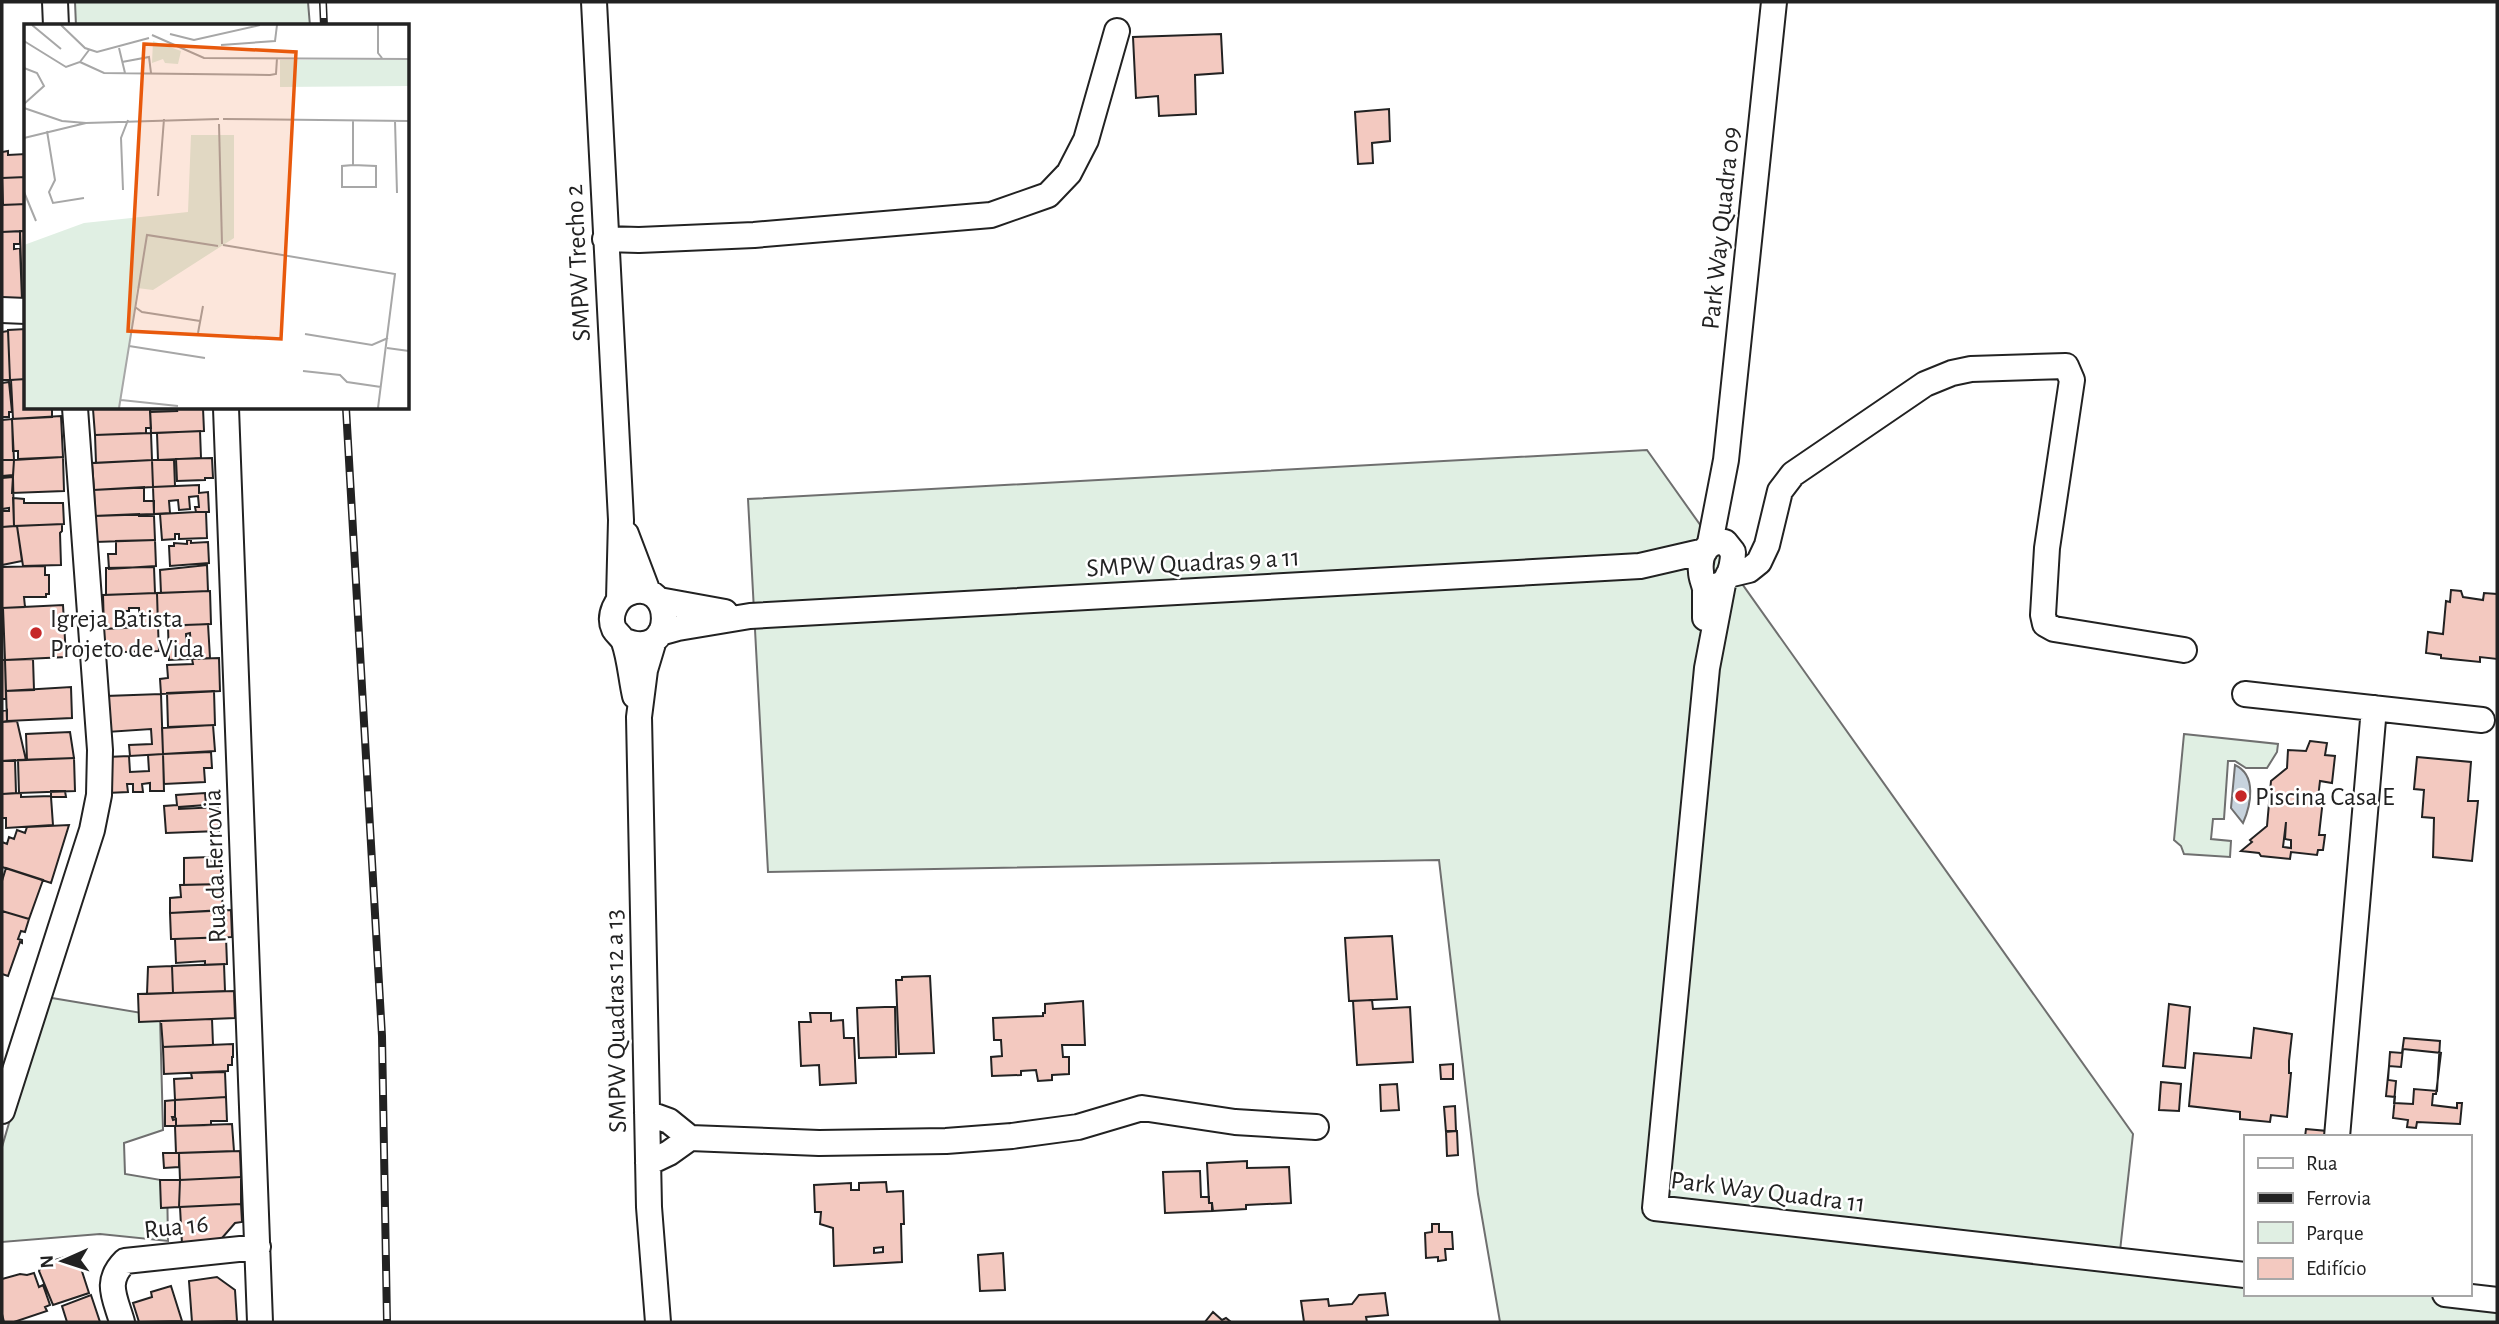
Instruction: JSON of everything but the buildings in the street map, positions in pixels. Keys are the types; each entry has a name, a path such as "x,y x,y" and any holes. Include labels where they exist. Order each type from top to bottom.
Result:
{"street":[{"path":"55,2 57,24"},
{"name":"SMPW Trecho 2","path":"594,2 621,520"},
{"name":"Park Way Quadra 09","path":"1714,580 1733,565 1733,552 1715,547 1774,2"},
{"path":"605,239 754,235 991,215 1048,195 1069,173 1086,140 1117,31"},
{"path":"2,310 24,311"},
{"path":"1714,580 1749,570 1759,562 1767,545 1780,491 1793,474 1925,383 1971,369 2066,366 2072,380 2048,548 2043,615 2045,624 2053,629 2184,650"},
{"path":"2,1111 72,899 92,831 99,795 100,750 75,410"},
{"name":"Rua da Ferrovia","path":"226,410 260,1322"},
{"path":"621,520 653,596 664,610 665,622 657,636 644,644 634,645 623,640 614,628 612,613 619,599 621,520"},
{"name":"SMPW Quadras 9 a 11","path":"657,636 693,625 750,616 1640,566 1715,547"},
{"name":"SMPW Quadras 9 a 11","path":"1640,566 1714,580"},
{"name":"Park Way Quadra 11","path":"1714,580 1655,1208 2244,1275"},
{"path":"619,599 632,591 653,596"},
{"name":"SMPW Quadras 9 a 11","path":"653,596 750,616"},
{"name":"SMPW Quadras 12 a 13","path":"657,636 645,670 639,717 649,1207 658,1322"},
{"name":"SMPW Quadras 12 a 13","path":"623,640 639,717"},
{"path":"2245,694 2482,720"},
{"path":"2337,1135 2374,708"},
{"path":"647,1113 669,1121 690,1138 819,1143 946,1141 1012,1136 1078,1127 1142,1108 1235,1122 1316,1126"},
{"path":"648,1163 669,1153 690,1138"},
{"name":"Rua 16","path":"122,1322 112,1286 114,1272 125,1261 258,1247"},
{"path":"2462,1296 2497,1300"}],"green space":[{"path":"75,2 308,2 310,24 76,24"},
{"path":"1647,450 2133,1134 2118,1269 2244,1280 2244,1296 2438,1296 2497,1301 2497,1322 1500,1322 1478,1194 1439,860 768,872 748,499"},
{"path":"2184,734 2278,744 2277,752 2267,768 2246,768 2235,761 2228,761 2224,819 2213,819 2211,839 2231,841 2230,857 2184,854 2181,846 2174,840"},
{"path":"46,997 160,1016 163,1130 124,1143 125,1174 167,1181 168,1241 100,1234 2,1242 2,1147"}],"shaded area":[{"name":"Piscina Casa E","path":"2235,765 2247,776 2249,783 2250,799 2243,823 2231,808"}],"railway":[{"path":"323,2 324,24"},
{"path":"346,410 382,1036 387,1322"}],"place":[{"name":"Igreja Batista Projeto de Vida","path":"36,633"},
{"name":"Piscina Casa E","path":"2241,796"}]}
